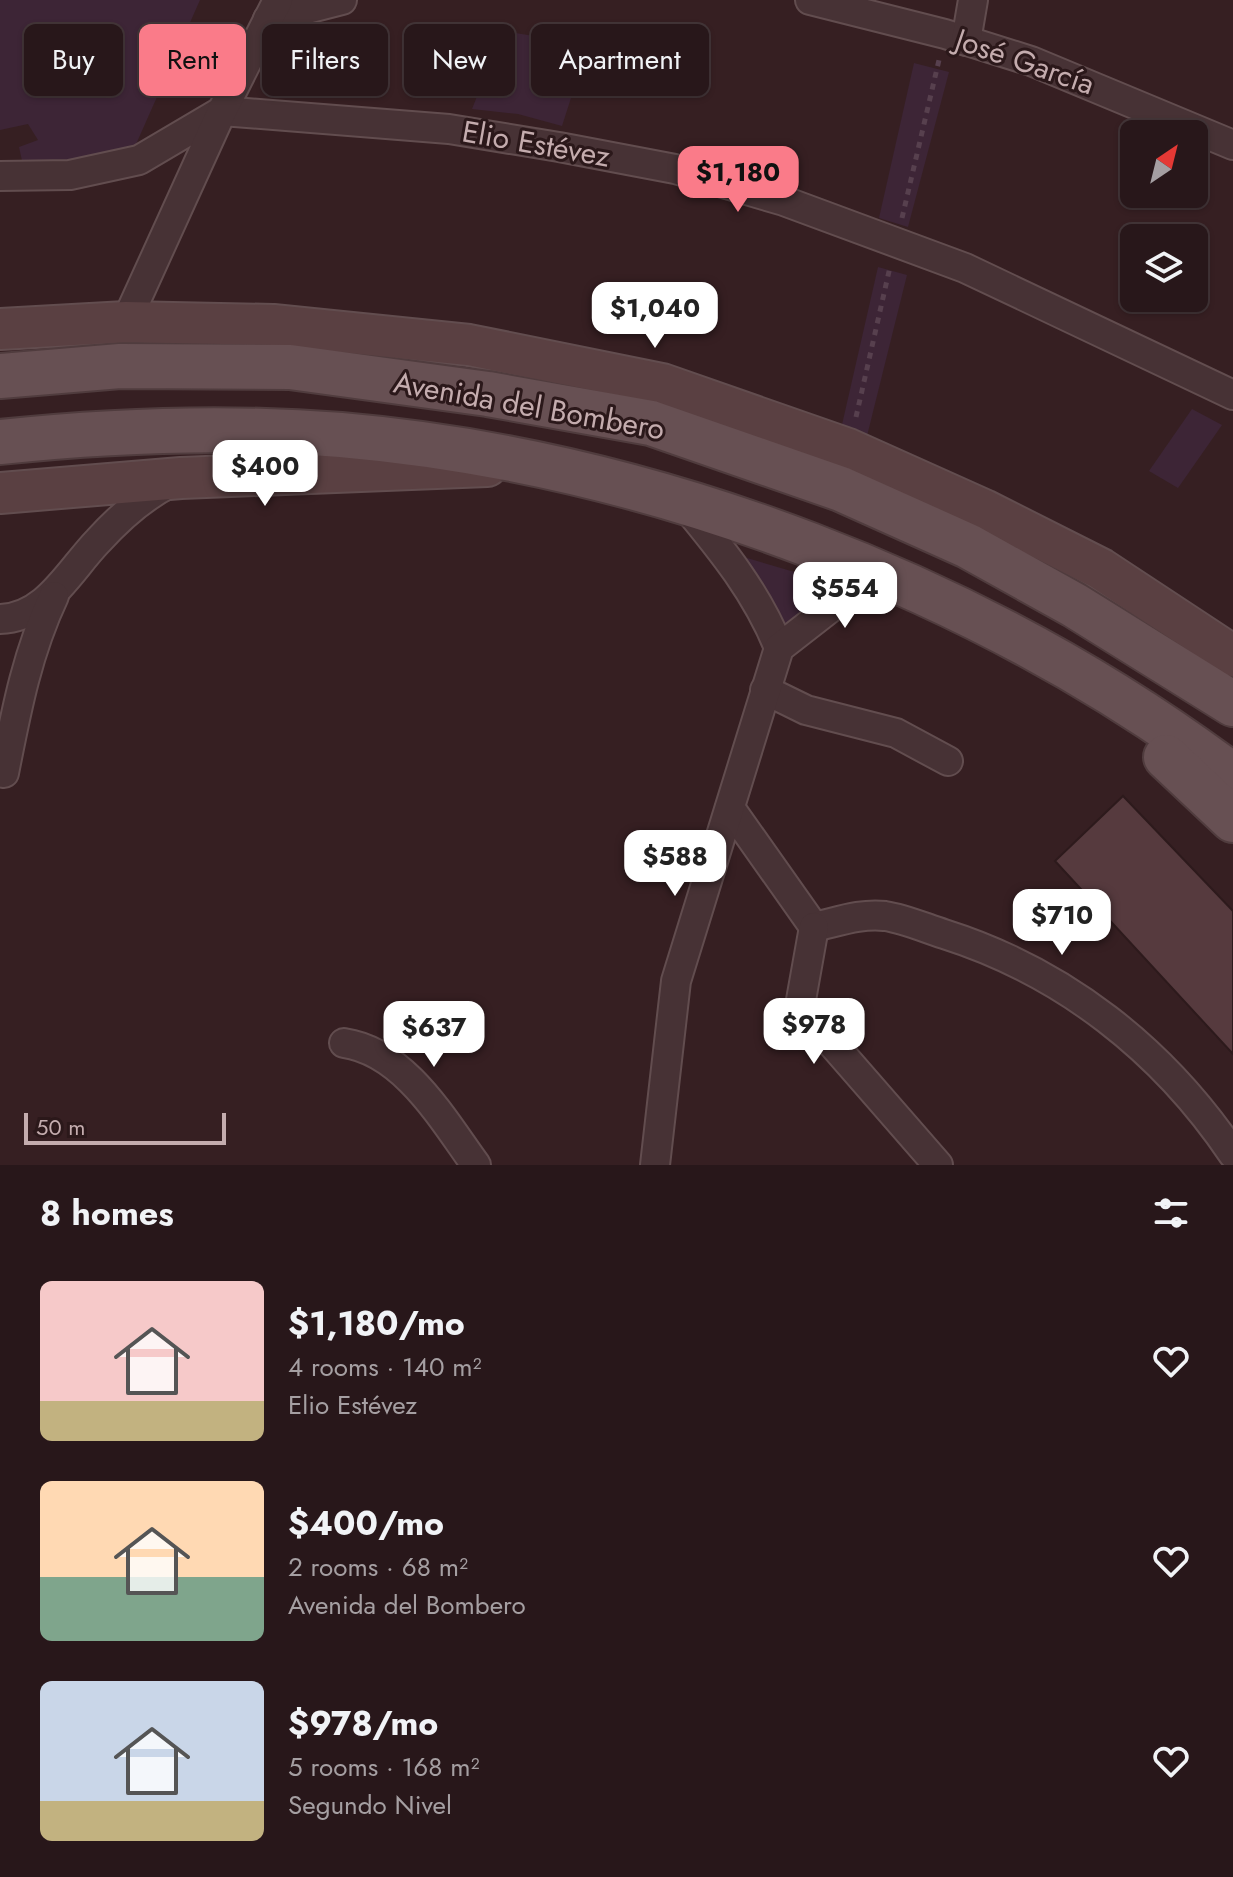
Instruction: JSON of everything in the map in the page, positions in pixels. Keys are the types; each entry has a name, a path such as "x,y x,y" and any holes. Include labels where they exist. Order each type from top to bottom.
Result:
{"main road":[{"name":"Avenida del Bombero","path":"0,329 126,322 273,325 469,345 662,384 848,449 984,510 1101,569 1233,656"},
{"name":"Avenida del Bombero","path":"0,376 120,366 290,367 488,394 651,423 841,489 968,546 1099,620 1233,704"},
{"name":"Avenida del Bombero","path":"0,442 104,431 246,431 357,437 525,463 683,504 879,570 961,610 1065,668"},
{"name":"Avenida del Bombero","path":"0,493 181,478 525,463"},
{"path":"1065,668 1190,744 1233,776"},
{"path":"1065,668 1233,820"}],"street":[{"path":"126,322 222,111 273,9 342,0"},
{"name":"José García","path":"810,0 966,41 1099,88 1233,145"},
{"path":"966,41 973,0"},
{"path":"0,176 70,175 139,160 222,111"},
{"name":"Elio Estévez","path":"222,111 449,129 675,169 784,201 965,268 1233,395"},
{"path":"0,619 28,613 58,588 132,507 152,492 181,478"},
{"path":"683,504 741,575 769,621 779,648"},
{"path":"655,1165 676,981 779,648 879,570"},
{"path":"4,773 36,635 58,588"},
{"path":"765,690 806,710 896,733 948,761"},
{"path":"730,808 814,927 801,1000 803,1010 938,1165"},
{"path":"814,927 865,915 887,916 982,946 1037,972 1112,1021 1142,1046 1208,1117 1233,1154"},
{"path":"344,1043 378,1054 402,1071 476,1165"}],"shaded area":[{"path":"0,0 200,0 189,24 139,24 139,96 157,96 133,151 65,166 23,165 19,147 38,140 28,124 0,130"},
{"path":"515,33 531,36 531,96 572,96 562,126 518,114 472,109 477,96 515,96"},
{"path":"914,63 949,72 908,227 879,218"},
{"path":"878,267 907,275 867,436 841,429"},
{"path":"1192,409 1222,425 1178,488 1149,471"},
{"path":"713,548 866,593 771,647"}],"building":[{"path":"1123,796 1233,911 1233,1054 1055,861"}]}
